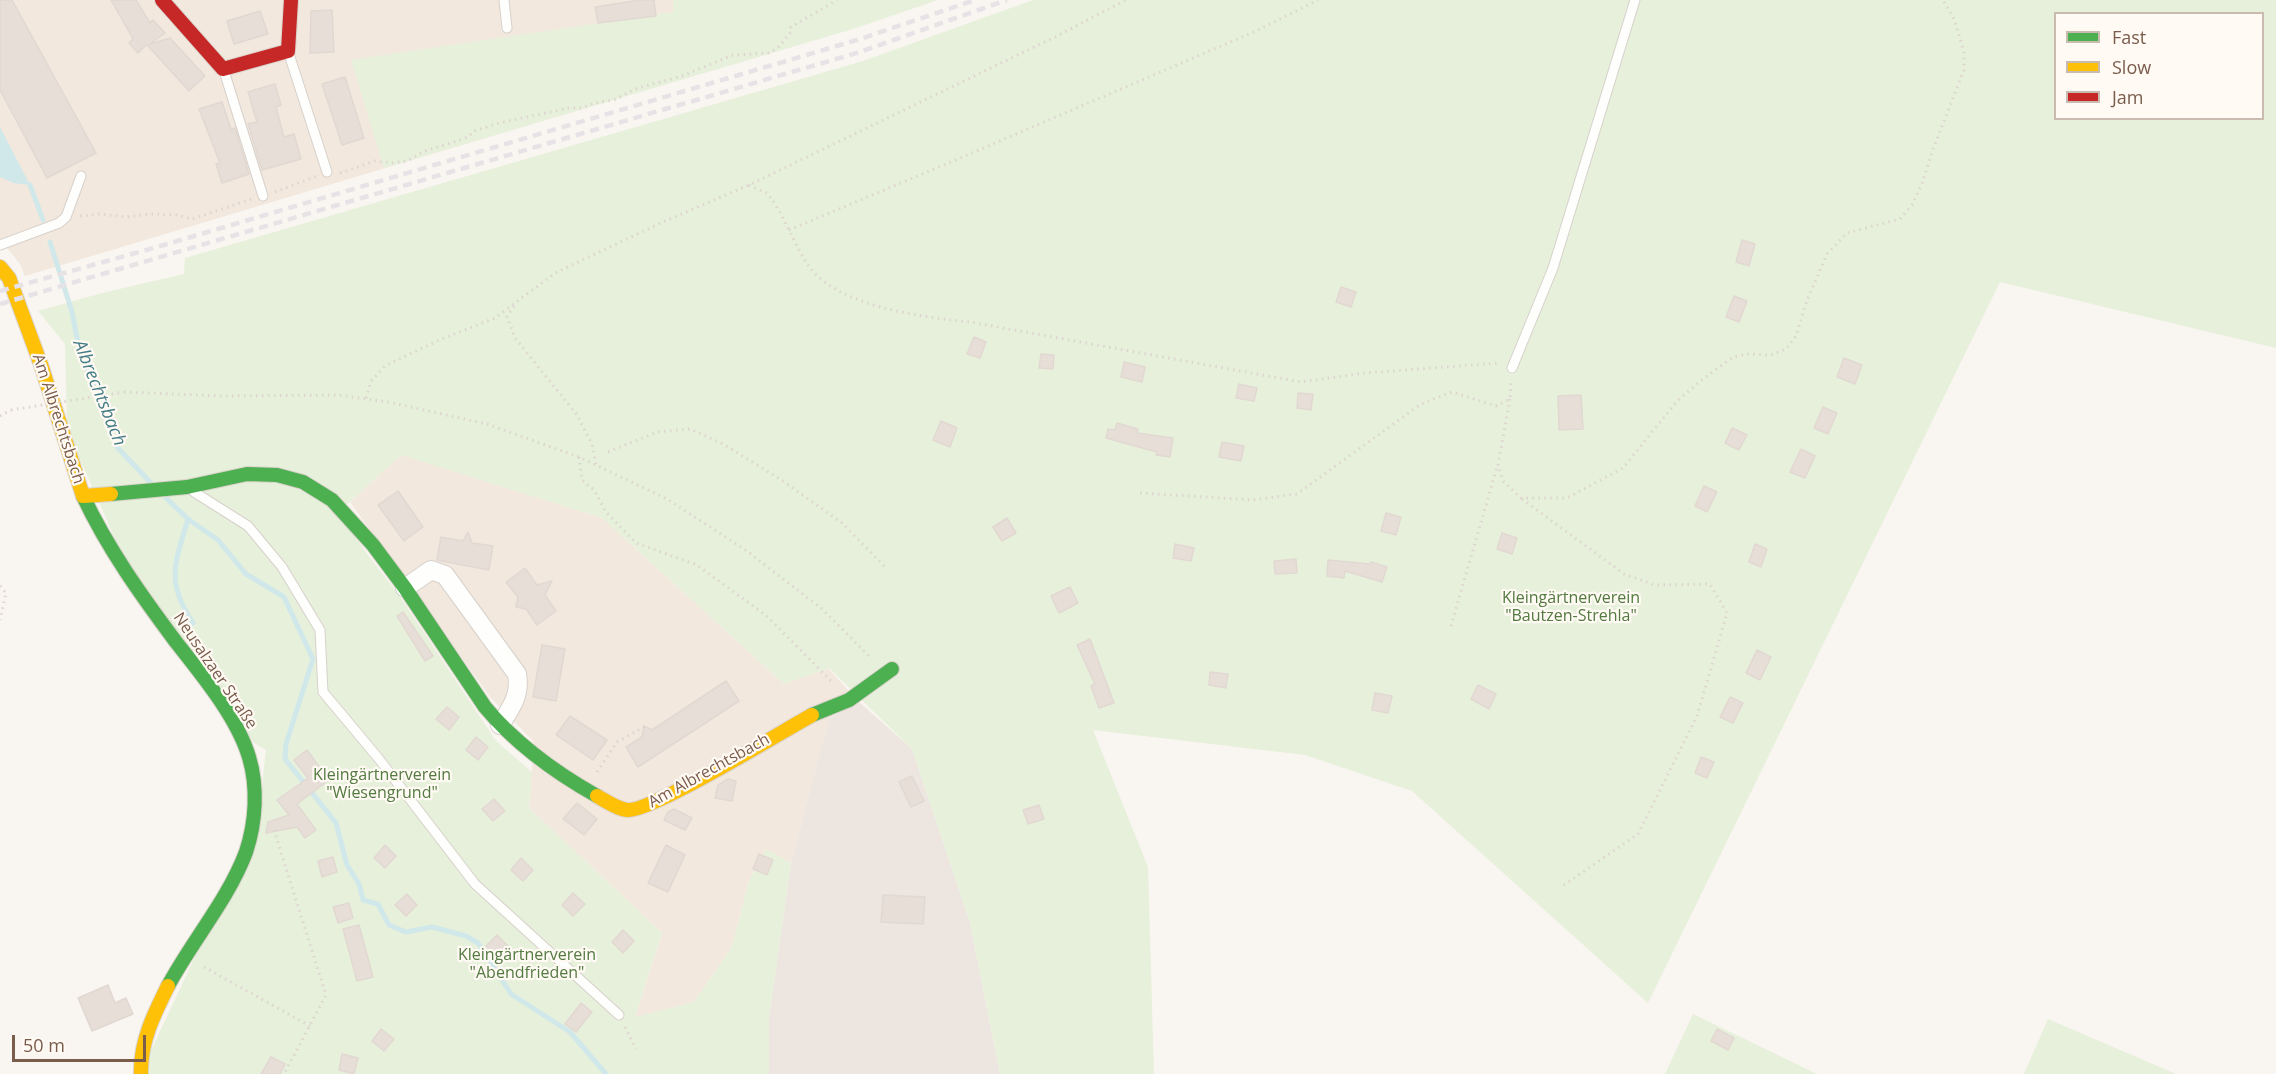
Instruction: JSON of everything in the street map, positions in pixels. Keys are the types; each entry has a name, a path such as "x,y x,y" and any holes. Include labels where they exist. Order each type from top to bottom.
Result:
{"street":[{"path":"162,0 223,69 288,51 291,0"},
{"name":"Am Albrechtsbach","path":"0,267 9,278 41,365 84,496 186,487 247,474 277,475 303,483 332,500 373,545 405,588 484,707 500,725 566,779 609,803 627,810 642,808 673,794 818,711 849,700 889,671"},
{"name":"Neusalzaer Straße","path":"84,496 96,528 123,571 180,645 241,733 250,758 254,782 254,820 242,861 168,985 146,1034 141,1074"},
{"path":"405,588 431,570 445,575 517,674 519,687 514,703 500,725"}],"lane":[{"path":"504,0 507,28"},
{"path":"1512,368 1553,268 1635,0"},
{"path":"288,51 327,172"},
{"path":"223,69 263,196"},
{"path":"0,245 59,223 66,217 81,176"},
{"path":"186,487 248,526 282,567 320,630 323,692 379,759 475,884 620,1015"}],"path":[{"path":"66,217 99,214 127,217 150,214 178,215 192,219 327,172 336,175 375,161 391,163 408,161 424,151 468,137 474,131 499,123 614,100 634,89 682,76 733,55 768,53 778,48 791,32 791,27 837,0"},
{"path":"366,398 371,381 385,366 439,340 495,318 555,273 663,222 749,185 1055,37 1126,0"},
{"path":"788,230 1234,40 1318,0"},
{"path":"1521,498 1566,498 1623,468 1678,400 1733,357 1748,354 1771,356 1786,349 1796,336 1807,300 1827,254 1847,233 1900,219 1912,205 1964,70 1964,52 1959,35 1953,17 1943,0"},
{"path":"749,185 768,194 808,266 832,288 872,304 933,318 970,322 1301,381 1365,373 1503,363 1512,368 1510,399 1498,465 1451,626"},
{"path":"516,303 507,317 515,338 577,415 592,444 596,465"},
{"path":"0,416 11,410 124,392 219,396 338,395 366,398 487,424 596,465 667,499 747,551 822,609 889,671"},
{"path":"1140,493 1252,500 1297,494 1421,404 1452,393 1496,406 1510,399"},
{"path":"608,452 657,432 690,429 723,444 780,479 824,510 842,523 886,568"},
{"path":"579,458 582,480 594,490 606,512 636,543 697,565 768,617 849,700"},
{"path":"1498,465 1503,482 1521,498 1623,574 1655,585 1710,584 1728,613 1697,716 1638,834 1561,887"},
{"path":"0,586 6,593 0,620"},
{"path":"584,789 617,742 644,727 645,729"},
{"path":"273,828 326,995 284,1074"},
{"path":"185,957 310,1026"},
{"path":"620,1015 636,1049"}],"shaded area":[{"path":"0,0 814,0 669,83 25,276 20,264 0,239"},
{"path":"401,454 602,518 784,684 828,668 858,701 829,719 791,863 766,850 749,881 732,947 694,1002 635,1018 662,933 529,808 534,742 490,697 350,502"},
{"path":"858,701 912,749 970,923 1000,1074 769,1074 769,1018 791,863 829,719"}],"green space":[{"path":"673,0 938,0 853,29 384,168 351,60 673,12"},
{"path":"1033,0 2276,0 2276,348 2000,282 1648,1003 1412,791 1305,755 1093,730 1148,867 1154,1074 1000,1074 970,923 912,749 829,668 784,684 602,518 401,455 341,510 364,550 399,595 496,741 532,772 529,808 662,933 635,1017 694,1002 732,947 749,881 766,849 791,863 769,1018 769,1074 149,1074 148,1057 258,822 266,750 254,743 128,568 67,430 65,344 38,311 184,274 185,258 863,61"},
{"path":"1693,1014 1817,1074 1665,1074"},
{"path":"2048,1019 2176,1074 2024,1074"}],"water":[{"path":"0,127 30,185 13,183 0,177"}],"building":[{"path":"0,0 12,0 96,153 47,178 0,90"},
{"path":"111,0 136,0 150,23 153,20 165,33 150,44 170,38 205,76 189,91 148,46 146,45 138,53 129,43 133,39"},
{"path":"654,0 656,16 598,23 595,7"},
{"path":"332,10 334,52 310,53 311,11"},
{"path":"260,11 268,34 234,44 227,21"},
{"path":"345,77 364,138 342,145 322,84"},
{"path":"275,84 281,105 276,107 284,137 294,134 301,159 262,170 248,124 257,122 248,92"},
{"path":"222,102 231,129 235,128 249,174 222,183 216,164 220,163 199,109"},
{"path":"1742,240 1755,244 1749,266 1736,262"},
{"path":"1341,287 1356,292 1351,307 1336,302"},
{"path":"1734,296 1747,301 1739,322 1726,317"},
{"path":"974,337 986,342 980,358 967,354"},
{"path":"1041,354 1054,355 1053,369 1039,368"},
{"path":"1844,358 1862,365 1855,384 1837,377"},
{"path":"1124,362 1145,367 1142,382 1121,377"},
{"path":"1239,384 1257,388 1254,401 1236,398"},
{"path":"1298,393 1313,394 1311,410 1297,408"},
{"path":"1581,395 1583,429 1559,430 1558,396"},
{"path":"1823,407 1837,413 1828,434 1814,428"},
{"path":"941,421 957,428 950,447 933,440"},
{"path":"1117,423 1138,429 1137,433 1173,438 1170,457 1156,455 1157,452 1106,438 1108,429 1115,430"},
{"path":"1732,428 1747,435 1739,450 1725,443"},
{"path":"1222,442 1244,446 1241,461 1219,457"},
{"path":"1801,449 1815,456 1805,478 1790,472"},
{"path":"1704,486 1717,492 1707,512 1695,506"},
{"path":"398,491 423,527 404,541 378,505"},
{"path":"1386,513 1401,517 1396,535 1381,531"},
{"path":"1007,518 1016,533 1002,541 993,527"},
{"path":"468,532 472,543 493,546 489,570 437,560 441,537 463,541"},
{"path":"1502,533 1517,538 1512,554 1497,549"},
{"path":"1175,544 1194,548 1191,561 1173,558"},
{"path":"1755,544 1767,549 1761,567 1749,562"},
{"path":"1296,559 1297,573 1275,574 1274,561"},
{"path":"1328,560 1370,564 1371,562 1387,567 1382,582 1345,571 1344,578 1327,576"},
{"path":"525,568 537,585 552,581 545,595 556,611 537,625 526,609 516,607 518,597 506,582"},
{"path":"1070,587 1078,603 1059,613 1051,596"},
{"path":"403,612 433,656 425,661 397,616"},
{"path":"1090,639 1114,703 1099,708 1091,686 1095,684 1077,645"},
{"path":"542,645 565,649 556,701 533,697"},
{"path":"1757,650 1771,657 1760,680 1746,673"},
{"path":"1210,672 1228,674 1226,688 1209,685"},
{"path":"726,681 739,701 638,767 626,747 642,737 644,726 652,730"},
{"path":"1478,685 1496,694 1489,709 1471,699"},
{"path":"1375,693 1392,696 1388,713 1372,710"},
{"path":"1730,697 1743,703 1733,723 1720,717"},
{"path":"447,707 459,717 449,730 436,719"},
{"path":"570,716 607,740 593,760 556,735"},
{"path":"476,737 488,747 478,760 466,750"},
{"path":"307,750 329,780 297,804 316,830 305,838 297,827 266,833 268,822 289,815 277,800 308,778 294,760"},
{"path":"1701,757 1714,762 1707,778 1695,773"},
{"path":"912,776 924,801 911,807 899,782"},
{"path":"728,779 736,781 732,801 715,798 718,785"},
{"path":"494,799 505,811 493,821 482,809"},
{"path":"577,803 597,819 584,835 563,819"},
{"path":"1039,805 1044,819 1028,824 1023,810"},
{"path":"674,809 692,818 685,830 664,820 668,812"},
{"path":"385,845 396,856 385,868 374,858"},
{"path":"666,845 685,855 668,892 648,883"},
{"path":"759,854 773,860 767,875 753,869"},
{"path":"333,857 337,872 322,877 318,861"},
{"path":"521,858 533,870 523,881 511,870"},
{"path":"573,893 585,904 573,916 562,905"},
{"path":"407,894 417,905 406,916 395,905"},
{"path":"883,895 925,897 923,924 881,922"},
{"path":"349,903 353,918 338,923 333,907"},
{"path":"359,925 373,977 357,981 343,929"},
{"path":"623,930 634,941 623,953 612,942"},
{"path":"497,935 508,946 497,957 486,946"},
{"path":"108,985 115,1003 126,998 133,1014 92,1031 78,998"},
{"path":"581,1003 592,1012 576,1032 565,1024"},
{"path":"381,1029 394,1039 384,1051 372,1041"},
{"path":"1717,1029 1734,1038 1728,1050 1711,1041"},
{"path":"342,1054 358,1058 354,1074 339,1070"},
{"path":"271,1057 285,1064 280,1074 261,1074"}],"waterway":[{"name":"Albrechtsbach","path":"30,185 43,220"},
{"name":"Albrechtsbach","path":"50,242 72,312 79,348 116,446 151,483"},
{"name":"Albrechtsbach","path":"166,498 188,519 218,540 246,574 284,597 313,659 286,744 285,759 336,823 347,865 359,884 363,900 378,904 389,925 406,932 432,927 466,936 478,943 511,994 570,1032 606,1074"},
{"name":"Albrechtsbach","path":"188,519 179,548 175,572 179,595 193,623"}],"railway":[{"path":"0,291 164,245 857,40 975,0"},
{"path":"0,304 860,52 1007,0"}],"traffic: fast":[{"path":"111,494 187,487 247,474 277,475 303,482 332,500 373,545 405,588 485,707 509,733 537,756 597,796"},
{"path":"83,496 103,535 126,571 227,712 243,742 252,768 255,804 246,852 230,887 168,986"},
{"path":"812,715 849,700 892,669"}],"traffic: slow":[{"path":"0,267 9,278 41,365 83,496 111,494"},
{"path":"597,796 627,810 662,799 812,715"},
{"path":"141,1074 145,1039 168,986"}],"traffic: jam":[{"path":"162,0 223,69 288,51 291,0"}],"park label":[{"name":"Kleingärtnerverein \"Bautzen-Strehla\"","path":"1571,607"},
{"name":"Kleingärtnerverein \"Wiesengrund\"","path":"382,784"},
{"name":"Kleingärtnerverein \"Abendfrieden\"","path":"527,964"}]}
